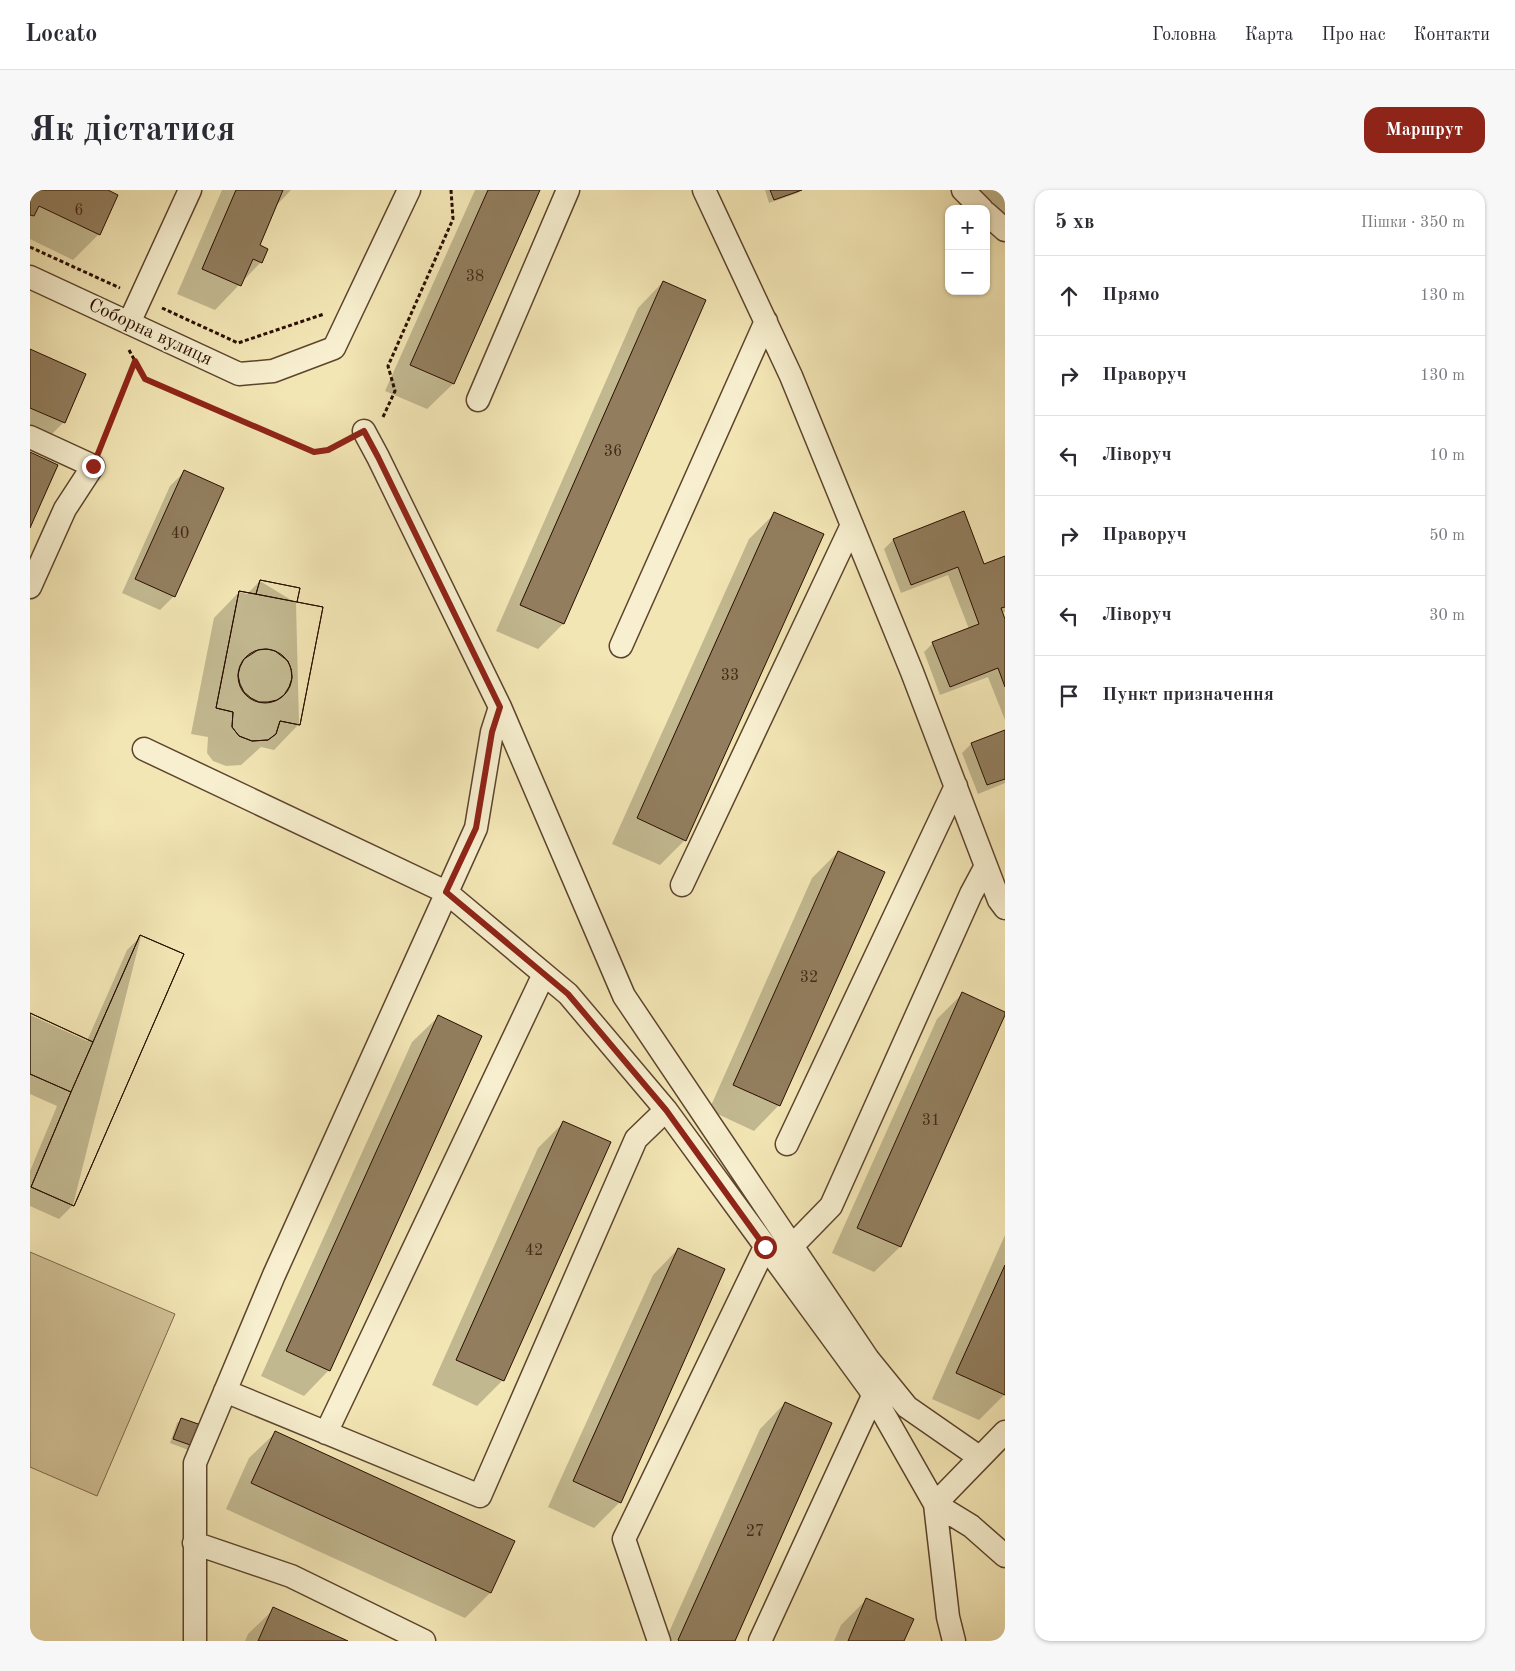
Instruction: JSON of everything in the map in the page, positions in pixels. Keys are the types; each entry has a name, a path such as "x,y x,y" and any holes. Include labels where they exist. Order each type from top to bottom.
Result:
{"street":[{"path":"128,323 190,190"},
{"name":"Соборна вулиця","path":"30,277 239,374 273,370 334,348 409,190"},
{"path":"478,400 568,190"},
{"path":"704,190 791,376 912,672 999,900 1005,908"},
{"path":"963,190 978,205"},
{"path":"990,217 1005,230"},
{"path":"621,646 766,321"},
{"path":"364,431 500,707 624,996 868,1359 908,1407 979,1457"},
{"path":"30,437 93,466 65,509 30,587"},
{"path":"682,885 852,525"},
{"path":"195,1641 195,1463 274,1275 476,828 492,732 500,707"},
{"path":"144,749 446,892 568,994 666,1110 873,1396 934,1504 948,1617 954,1641"},
{"path":"787,1144 956,786"},
{"path":"792,1246 831,1206 971,894 986,866"},
{"path":"326,1433 544,974"},
{"path":"225,1391 480,1496 636,1139 666,1110"},
{"path":"659,1641 624,1539 765,1247"},
{"path":"760,1641 873,1396"},
{"path":"934,1504 1005,1432"},
{"path":"934,1504 971,1526 1005,1556"},
{"path":"194,1543 291,1576 424,1641"}],"path":[{"path":"128,348 145,379 314,452 328,450 380,423 395,391 388,366 454,218 450,190"},
{"path":"30,247 238,343 324,314"},
{"path":"93,466 135,361"}],"shaded area":[{"path":"30,1252 175,1314 97,1496 30,1467"}],"building":[{"path":"30,190 108,190 118,195 100,235 39,206 34,216 30,215"},
{"path":"236,190 283,190 260,245 268,249 262,263 253,259 241,286 202,269"},
{"path":"488,190 540,190 454,384 410,365"},
{"path":"770,190 802,190 774,200"},
{"path":"663,281 706,300 564,624 520,605"},
{"path":"30,349 86,374 65,423 30,408"},
{"path":"30,452 58,465 30,528"},
{"path":"184,470 224,488 175,597 135,579"},
{"path":"964,511 984,564 1005,556 1005,607 1001,608 1005,619 1005,687 998,668 950,687 932,642 979,624 958,567 911,585 893,539"},
{"path":"774,512 824,534 686,841 637,818"},
{"path":"260,580 300,588 297,602 323,607 300,725 280,721 276,734 268,740 252,741 239,736 232,727 233,712 216,708 239,591 256,594","holes":["267,649 275,651 288,661 292,678 284,695 277,700 259,702 244,692 238,675 240,667 244,659 258,650"]},
{"path":"260,580 300,588 297,602 256,594"},
{"path":"239,591 323,607 300,725 280,721 276,734 268,740 252,741 239,736 232,727 233,712 216,708"},
{"path":"265,649 284,657 292,676 284,695 265,703 246,695 238,676 246,657"},
{"path":"1005,730 1005,779 987,785 971,743"},
{"path":"838,851 885,872 780,1106 733,1085"},
{"path":"140,935 184,954 74,1206 31,1187 71,1092 30,1074 30,1013 93,1042"},
{"path":"140,935 184,954 74,1206 31,1187"},
{"path":"962,992 1005,1012 1005,1015 901,1247 857,1228"},
{"path":"30,1013 93,1042 71,1092 30,1074"},
{"path":"438,1015 482,1036 330,1371 286,1351"},
{"path":"563,1121 611,1142 504,1381 456,1360"},
{"path":"678,1248 725,1269 621,1503 573,1481"},
{"path":"1005,1265 1005,1395 956,1373"},
{"path":"785,1402 832,1423 735,1641 679,1641 678,1640"},
{"path":"181,1418 204,1426 196,1447 173,1439"},
{"path":"275,1431 515,1541 491,1593 251,1483"},
{"path":"866,1598 914,1619 904,1641 848,1641"},
{"path":"273,1607 348,1641 258,1641"}],"route":[{"path":"93,466 135,361 145,379 314,452 328,450 364,431 500,707 492,732 476,828 446,892 568,994 666,1110 765,1247"}]}
